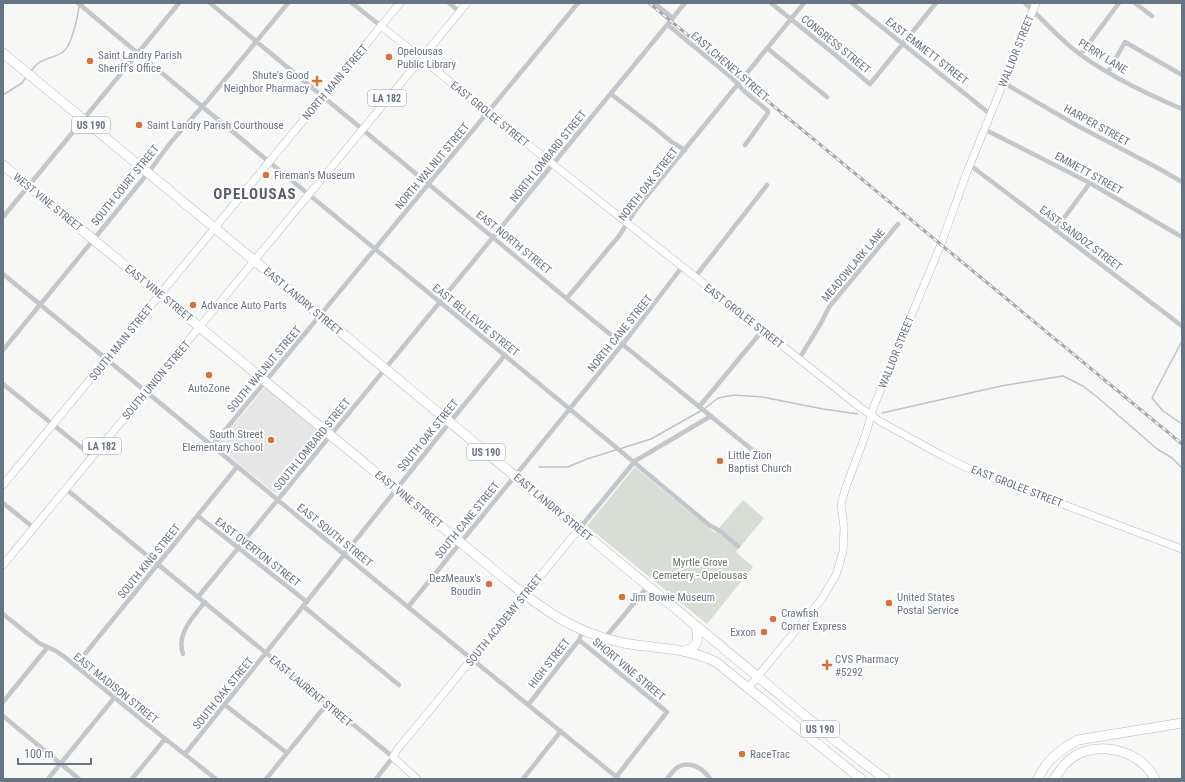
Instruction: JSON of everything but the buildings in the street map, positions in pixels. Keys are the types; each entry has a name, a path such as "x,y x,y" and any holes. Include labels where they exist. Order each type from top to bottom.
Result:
{"highway":[{"name":"US 190","path":"3,53 148,173"},
{"name":"WEST VINE STREET","path":"3,165 93,239"},
{"name":"EAST LANDRY STREET","path":"148,173 255,260 696,627 838,743 885,779"},
{"name":"EAST VINE STREET","path":"93,239 460,542 553,615 583,630 605,638 626,643 698,654 716,662 861,779"},
{"path":"684,651 691,649 696,644 698,637 696,627"},
{"path":"1038,779 1052,758 1064,748 1078,740 1182,723"},
{"path":"1054,779 1065,763 1077,755 1092,750 1110,749 1123,751 1136,758 1148,768 1155,779"}],"street":[{"name":"EAST BELLEVUE STREET","path":"78,3 202,107 635,461 709,525 720,531 738,546"},
{"path":"3,217 179,3"},
{"name":"EAST NORTH STREET","path":"210,3 761,457"},
{"name":"SOUTH COURT STREET","path":"3,350 148,173 171,142 288,3"},
{"name":"EAST GROLEE STREET","path":"352,3 694,277 871,416 943,456 974,471 1182,549"},
{"name":"NORTH MAIN STREET","path":"269,161 400,3"},
{"path":"449,3 460,12"},
{"name":"LA 182","path":"309,194 467,3"},
{"name":"NORTH WALNUT STREET","path":"375,249 578,3"},
{"name":"EAST CHENEY STREET","path":"654,3 670,21 744,91 768,111 745,145"},
{"name":"NORTH LOMBARD STREET","path":"440,302 685,3"},
{"name":"CONGRESS STREET","path":"771,3 870,84 903,43"},
{"name":"NORTH OAK STREET","path":"567,298 628,223 637,208 804,3"},
{"name":"EAST EMMETT STREET","path":"852,3 990,114"},
{"path":"903,43 935,3"},
{"name":"PERRY LANE","path":"1025,3 1034,6 1072,48 1108,72 1182,110"},
{"path":"1081,54 1119,3"},
{"path":"1135,3 1152,16"},
{"name":"WALLIOR STREET","path":"749,688 821,600 836,575 844,540 844,528 841,511 842,498 874,406 941,244 984,129 1004,83 1034,6"},
{"path":"1108,72 1125,42 1182,75"},
{"path":"767,48 827,97"},
{"name":"HARPER STREET","path":"1004,83 1076,125 1182,182"},
{"path":"611,94 673,143 685,150"},
{"name":"EMMETT STREET","path":"984,129 1090,182 1182,237"},
{"name":"SOUTH MAIN STREET","path":"3,485 269,161"},
{"name":"EAST SANDOZ STREET","path":"970,165 1182,326"},
{"path":"1054,230 1090,182"},
{"path":"694,277 767,185"},
{"name":"SOUTH UNION STREET","path":"3,565 309,194"},
{"name":"MEADOWLARK LANE","path":"799,359 821,323 828,307 898,224"},
{"name":"SOUTH WALNUT STREET","path":"212,446 375,249"},
{"name":"NORTH CANE STREET","path":"570,409 671,283 682,267"},
{"name":"EAST SOUTH STREET","path":"3,274 618,778"},
{"name":"SOUTH LOMBARD STREET","path":"198,597 440,302"},
{"path":"702,409 762,331"},
{"name":"SOUTH OAK STREET","path":"185,754 505,355"},
{"path":"3,384 93,457"},
{"name":"SOUTH CANE STREET","path":"408,607 570,409"},
{"name":"SOUTH ACADEMY STREET","path":"376,779 472,659 635,461 711,416"},
{"name":"SOUTH KING STREET","path":"75,666 238,467"},
{"path":"66,489 198,597"},
{"path":"3,503 34,528"},
{"name":"EAST OVERTON STREET","path":"198,516 238,547 399,685"},
{"path":"605,638 648,586"},
{"name":"EAST LAURENT STREET","path":"198,597 393,757 417,779"},
{"path":"183,654 183,633 205,602"},
{"name":"EAST MADISON STREET","path":"3,614 39,644 56,651 216,779"},
{"name":"HIGH STREET","path":"528,705 579,640 583,630"},
{"name":"SHORT VINE STREET","path":"579,640 667,712 618,778"},
{"path":"3,702 47,648"},
{"path":"48,779 114,698"},
{"path":"266,779 327,704"},
{"path":"225,705 287,753"},
{"path":"3,716 79,779"},
{"path":"524,779 561,732"},
{"path":"132,779 165,739"},
{"path":"667,779 678,767 690,764 696,766 710,779"}],"shaded area":[{"name":"South Street Elementary School","path":"266,386 326,434 276,494 217,446"}],"green space":[{"name":"Myrtle Grove Cemetery - Opelousas","path":"635,467 715,533 743,500 764,518 736,552 753,567 707,624 587,526"}],"waterway":[{"path":"31,71 38,63 59,55 66,48 74,30 79,5"},
{"path":"3,95 22,83 26,77"},
{"path":"1182,341 1152,398 1163,411 1182,424"},
{"path":"882,413 1001,386 1063,376 1083,386 1096,396 1157,449 1172,458 1182,468"},
{"path":"539,467 568,467 587,459 651,439 704,409 718,398 734,395 762,397 858,414"}],"railway":[{"path":"649,3 1182,444"}],"place":[{"name":"Opelousas Public Library","path":"389,57"},
{"name":"Saint Landry Parish Sheriff's Office","path":"90,61"},
{"name":"Shute's Good Neighbor Pharmacy","path":"317,81"},
{"name":"Saint Landry Parish Courthouse","path":"139,125"},
{"name":"Fireman's Museum","path":"266,175"},
{"name":"Advance Auto Parts","path":"193,305"},
{"name":"AutoZone","path":"209,375"},
{"name":"South Street Elementary School","path":"271,440"},
{"name":"Little Zion Baptist Church","path":"720,461"},
{"name":"DezMeaux's Boudin","path":"489,584"},
{"name":"Jim Bowie Museum","path":"622,597"},
{"name":"United States Postal Service","path":"889,603"},
{"name":"Crawfish Corner Express","path":"773,619"},
{"name":"Exxon","path":"764,632"},
{"name":"CVS Pharmacy #5292","path":"827,665"},
{"name":"RaceTrac","path":"742,754"}],"district":[{"name":"OPELOUSAS","path":"255,194"}]}
